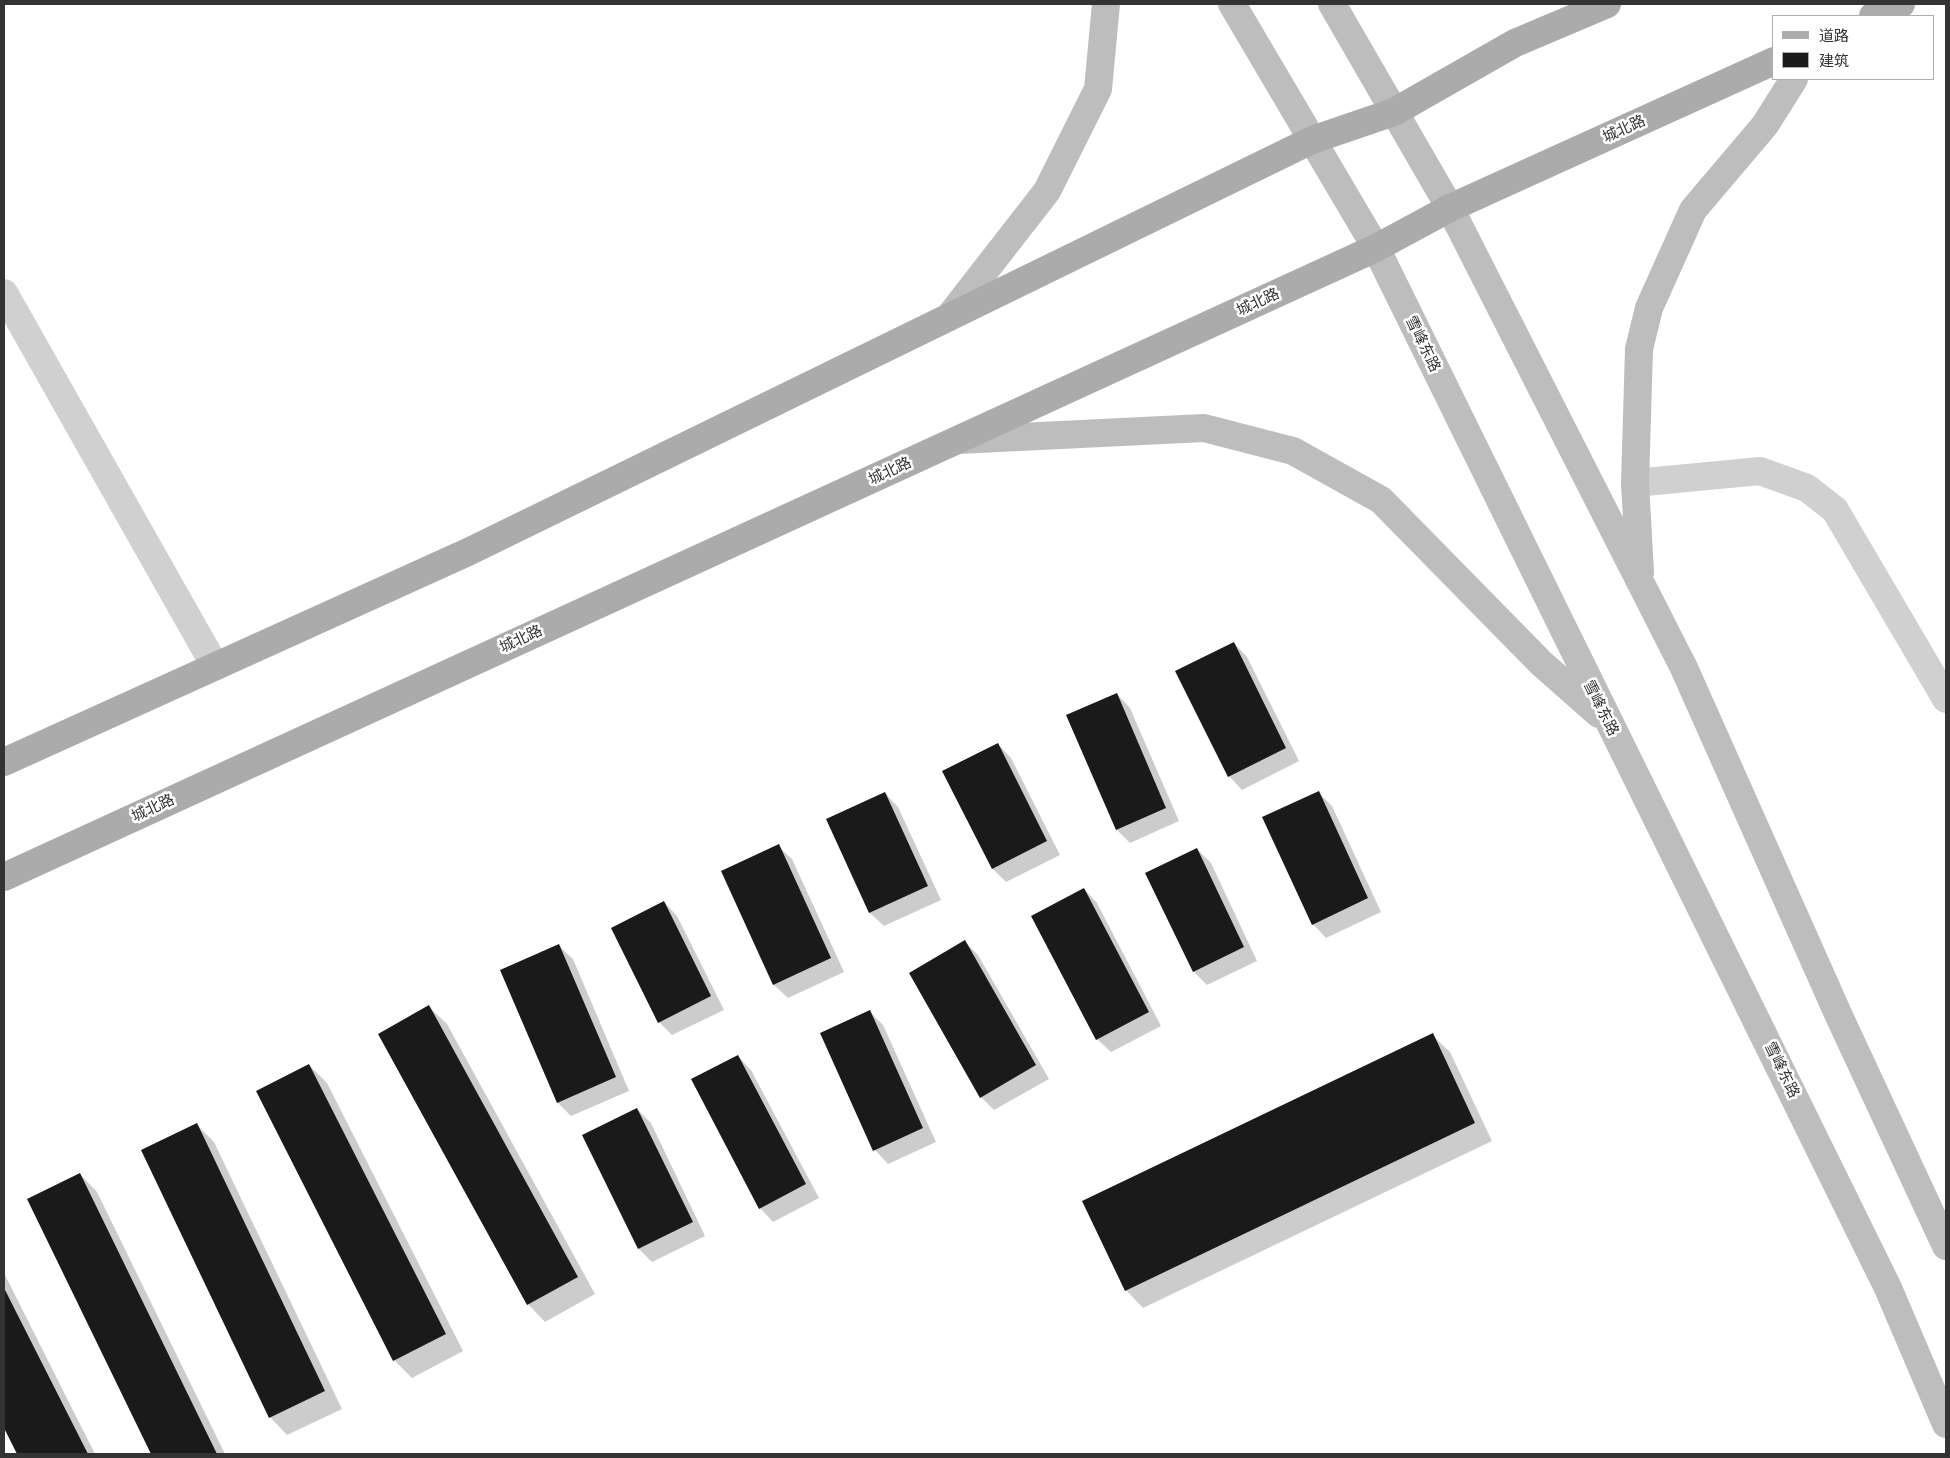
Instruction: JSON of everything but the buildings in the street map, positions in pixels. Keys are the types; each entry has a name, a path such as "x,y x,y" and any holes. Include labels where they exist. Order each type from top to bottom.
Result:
{"main road":[{"path":"949,317 1047,191 1098,89 1106,4"},
{"name":"雪峰东路","path":"1232,4 1376,248 1608,722 1720,943 1888,1288 1946,1424"},
{"path":"1332,4 1450,208 1684,668 1839,1016 1946,1246"},
{"path":"4,762 468,552 1312,140 1394,112 1515,43 1607,4"},
{"path":"1875,15 1901,4"},
{"name":"城北路","path":"4,876 1376,248 1450,208 1772,62"},
{"path":"1640,581 1635,483 1639,349 1649,308 1693,210 1765,125 1793,80"},
{"path":"957,440 1204,428 1293,451 1381,500 1540,663 1608,722"}],"street":[{"path":"4,293 215,666"},
{"path":"1635,483 1760,471 1807,488 1835,510 1946,699"}]}
